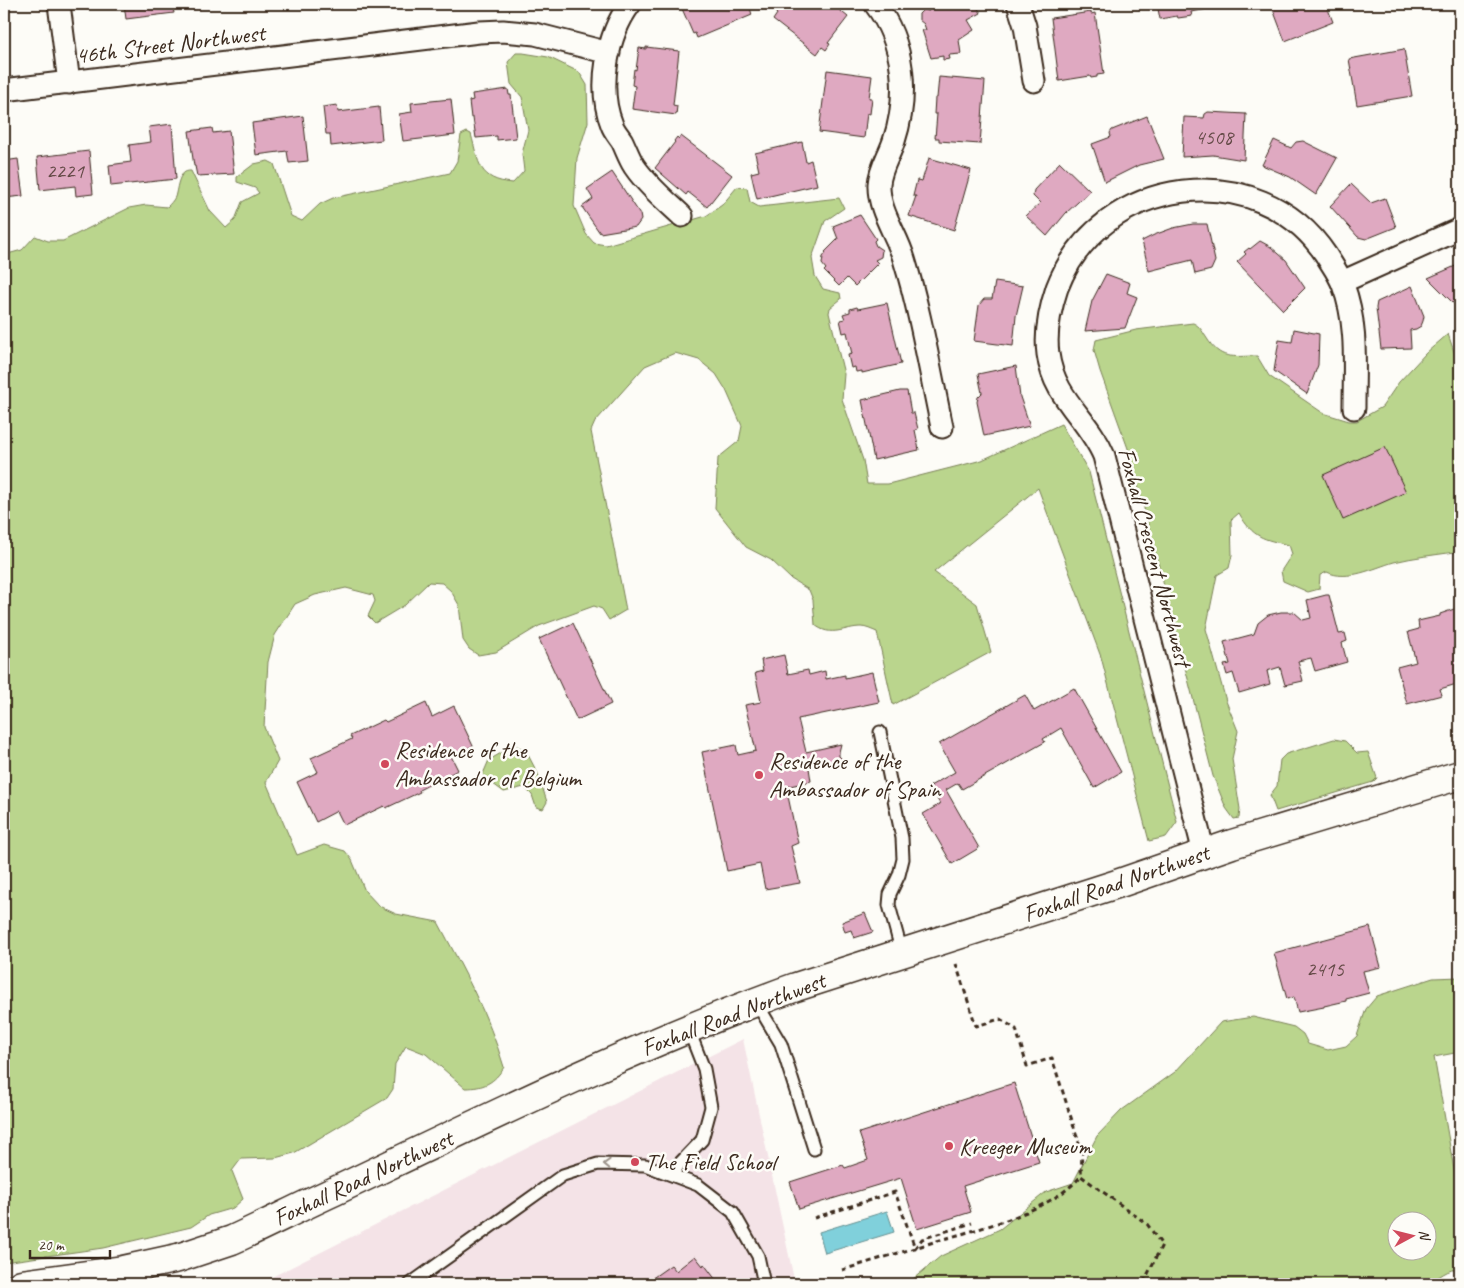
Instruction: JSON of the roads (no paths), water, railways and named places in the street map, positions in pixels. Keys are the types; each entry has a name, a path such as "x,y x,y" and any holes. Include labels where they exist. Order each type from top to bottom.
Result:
{"main road":[{"name":"Foxhall Road Northwest","path":"22,1284 143,1275 178,1258 249,1232 574,1079 688,1028 756,1002 1117,884 1204,853 1460,774"}],"street":[{"path":"59,4 69,83"},
{"path":"630,4 616,28 608,54 606,90 612,127 621,139 633,165 646,181 682,216"},
{"path":"1018,4 1025,26 1034,81"},
{"path":"882,6 899,54 903,99 900,122 884,164 879,184 881,204 904,258 942,427"},
{"name":"46th Street Northwest","path":"4,90 480,32 504,31 535,34 608,54"},
{"name":"Foxhall Crescent Northwest","path":"1204,853 1104,456 1098,442 1062,394 1051,367 1048,339 1050,310 1060,282 1066,269 1081,248 1098,229 1112,218 1140,202 1185,190 1215,189 1256,199 1280,211 1301,225 1310,234 1342,282 1349,302 1353,323 1354,408"},
{"path":"1342,282 1460,230"}],"lane":[{"path":"880,732 902,838 903,859 900,875 890,894 889,905 902,953"},
{"path":"756,1002 781,1044 814,1149"},
{"path":"672,1175 680,1163 702,1140 711,1107 704,1069 688,1028"},
{"path":"410,1284 563,1174 598,1164 645,1166 695,1183 733,1212 758,1256 764,1284"}],"water":[{"path":"887,1211 894,1232 825,1253 819,1232"}],"place":[{"name":"Residence of the Ambassador of Belgium","path":"385,764"},
{"name":"Residence of the Ambassador of Spain","path":"759,775"},
{"name":"Kreeger Museum","path":"949,1146"},
{"name":"The Field School","path":"635,1162"}]}
